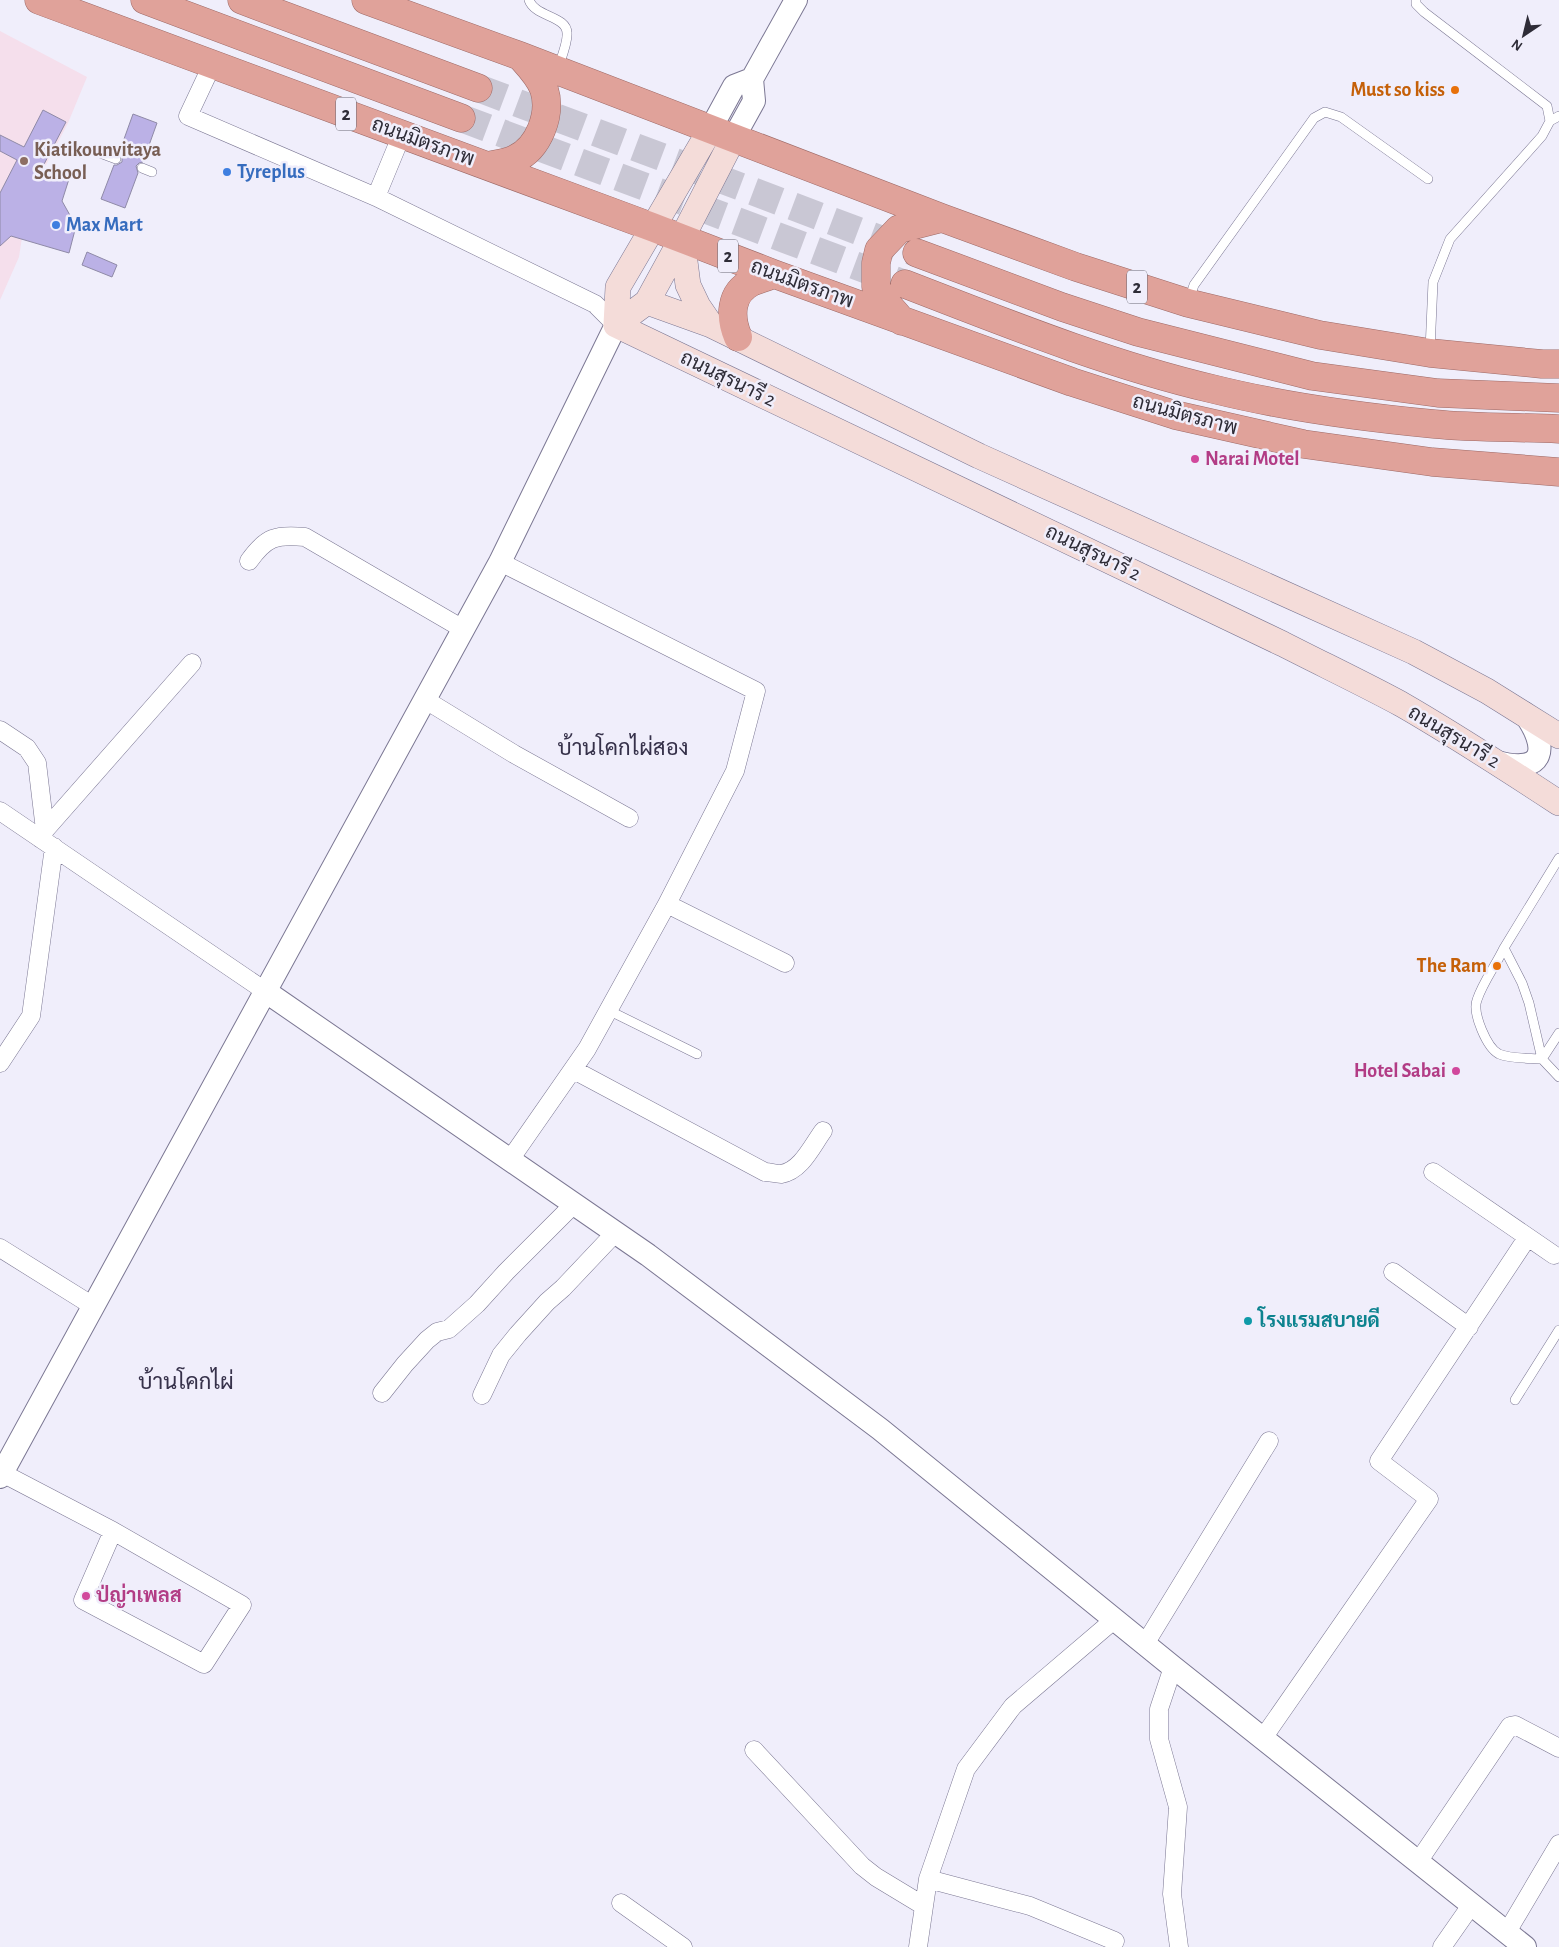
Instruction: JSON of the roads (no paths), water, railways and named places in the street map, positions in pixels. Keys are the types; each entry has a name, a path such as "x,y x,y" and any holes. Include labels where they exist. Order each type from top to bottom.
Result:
{"highway":[{"name":"ถนนมิตรภาพ","path":"39,0 682,238 774,274 1072,382 1193,419 1303,444 1432,462 1559,472"},
{"name":"ถนนมิตรภาพ","path":"145,0 461,118"},
{"path":"242,0 478,88"},
{"name":"2","path":"366,0 520,56 942,218 1076,267 1188,303 1320,335 1430,353 1559,364"},
{"path":"488,166 514,159 530,149 538,138 542,127 546,98 543,87 535,72 520,56"},
{"path":"902,321 882,298 876,287 876,263 880,250 900,229 942,218"},
{"name":"2","path":"917,253 1062,307 1138,332 1312,376 1438,393 1559,398"},
{"path":"738,337 733,325 732,313 735,300 741,290 750,283 774,274"},
{"name":"ถนนมิตรภาพ","path":"905,284 1048,338 1124,364 1213,389 1308,408 1435,424 1559,429"}],"main road":[{"path":"616,325 618,287 652,227 722,134"},
{"path":"616,325 647,302 682,238 722,134"},
{"path":"682,238 688,285 698,306 711,325"},
{"name":"ถนนสุรนารี 2","path":"647,302 711,325 738,337 979,456 1414,652 1524,713 1550,740"},
{"name":"ถนนสุรนารี 2","path":"616,325 1283,644 1401,704 1497,762 1559,803"}],"street":[{"path":"722,134 754,101 752,79 796,0"},
{"path":"113,1531 83,1600 204,1664 242,1605 113,1531 1,1475 500,562 616,325 595,304 376,197 188,116 212,65"},
{"path":"376,197 402,134"},
{"path":"249,561 258,548 270,538 288,535 305,537 463,629"},
{"path":"500,562 756,691 735,771 667,904 610,1011 574,1070 509,1161"},
{"path":"47,839 192,663"},
{"path":"424,699 514,754 629,818"},
{"path":"0,730 27,748 37,763 47,839 52,855 31,1016 0,1063"},
{"path":"1497,762 1515,766 1527,765 1538,756 1550,740"},
{"path":"0,811 47,839 509,1161 574,1204 880,1429 1173,1667 1525,1947"},
{"path":"667,904 785,964"},
{"path":"574,1070 765,1172 780,1174 791,1170 800,1163 823,1131"},
{"path":"1433,1172 1554,1256"},
{"path":"382,1393 405,1364 432,1336 437,1332 449,1329 477,1304 574,1204"},
{"path":"482,1395 501,1355 518,1334 546,1302 563,1288 615,1233"},
{"path":"1263,1738 1428,1499 1379,1461 1527,1238"},
{"path":"0,1248 93,1306"},
{"path":"1393,1272 1468,1327"},
{"path":"1145,1644 1269,1441"},
{"path":"918,1947 928,1879 966,1769 1013,1706 1115,1619"},
{"path":"1173,1667 1159,1709 1159,1740 1178,1807 1172,1894 1179,1947"},
{"path":"1418,1862 1510,1726 1515,1725 1559,1748"},
{"path":"754,1750 862,1866 876,1877 924,1906"},
{"path":"1507,1932 1559,1844"},
{"path":"928,1879 1030,1906 1115,1941"},
{"path":"621,1903 683,1947"},
{"path":"1442,1947 1472,1904"}],"lane":[{"path":"529,0 535,9 566,26 568,32 558,71"},
{"path":"1416,0 1416,4 1424,12 1547,106 1550,121"},
{"path":"1188,303 1194,285 1314,118 1325,112 1341,117 1428,179"},
{"path":"1430,353 1433,282 1450,239 1542,136 1550,121 1559,116"},
{"path":"100,153 116,159"},
{"path":"142,168 152,172"},
{"path":"1542,1059 1500,1054 1492,1049 1477,1019 1477,1000 1504,948 1559,858"},
{"path":"1504,948 1522,983 1542,1059 1559,1077"},
{"path":"610,1011 697,1054"},
{"path":"1542,1059 1559,1033"},
{"path":"1515,1400 1559,1330"}],"tunnel":[{"path":"478,88 917,253"},
{"path":"461,118 905,284"}],"place":[{"name":"Must so kiss","path":"1455,90"},
{"name":"Kiatikounvitaya School","path":"24,161"},
{"name":"Tyreplus","path":"227,172"},
{"name":"Max Mart","path":"56,225"},
{"name":"Narai Motel","path":"1195,459"},
{"name":"The Ram","path":"1497,966"},
{"name":"Hotel Sabai","path":"1456,1071"},
{"name":"โรงแรมสบายดี","path":"1248,1321"},
{"name":"ป่ญ่าเพลส","path":"86,1596"}],"district":[{"name":"บ้านโคกไผ่สอง","path":"623,748"},
{"name":"บ้านโคกไผ่","path":"186,1382"}]}
